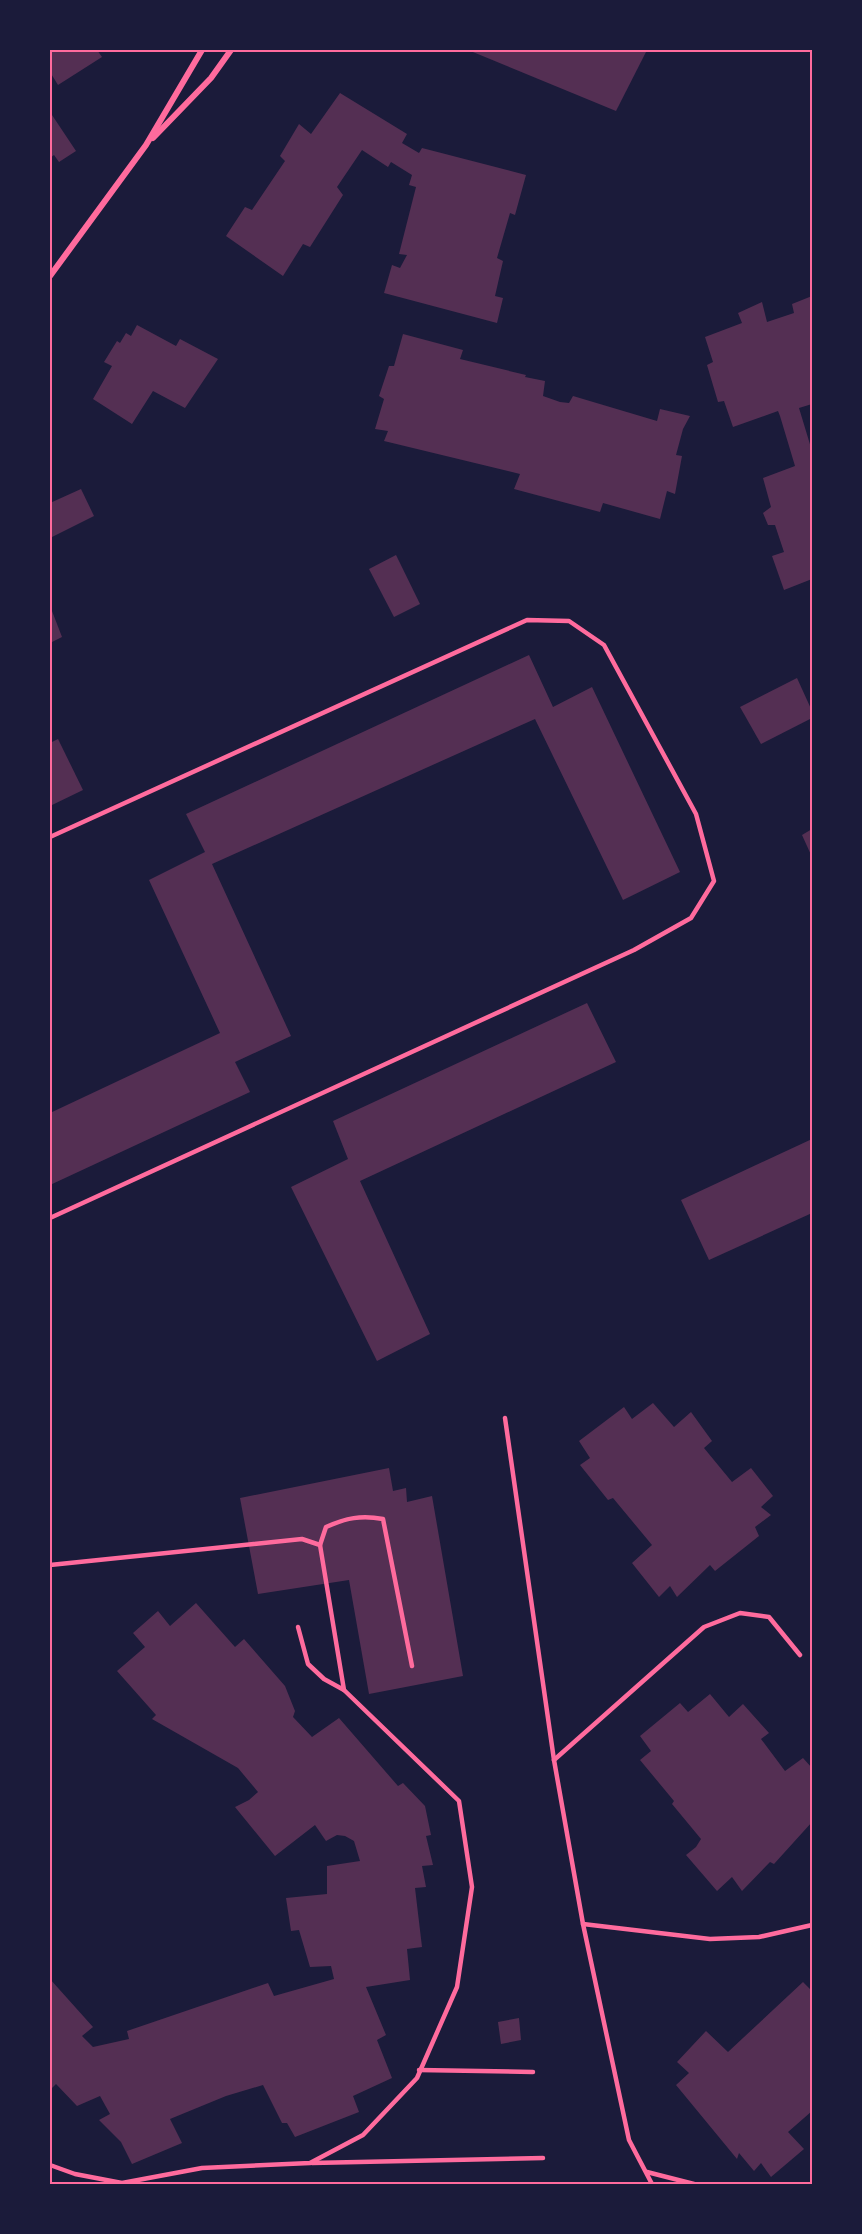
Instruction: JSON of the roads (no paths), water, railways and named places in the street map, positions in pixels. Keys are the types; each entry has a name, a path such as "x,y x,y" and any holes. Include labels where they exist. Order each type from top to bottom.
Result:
{"street":[{"path":"50,276 146,145 202,50"},
{"path":"146,145 211,78 231,50"}],"lane":[{"path":"50,837 527,620 569,621 604,645 696,814 714,881 691,918 634,950 50,1218"},
{"path":"505,1418 554,1760 583,1924 629,2140 652,2184"},
{"path":"344,1690 320,1545 326,1527 346,1518 368,1516 383,1520 412,1666"},
{"path":"50,1565 302,1539 320,1545"},
{"path":"554,1760 704,1627 740,1613 769,1617 800,1655"},
{"path":"298,1627 308,1664 324,1679 344,1690 459,1801 472,1887 457,1987 417,2078 363,2135 310,2163"},
{"path":"583,1924 710,1939 759,1937 813,1925"},
{"path":"419,2070 532,2072"},
{"path":"50,2164 75,2174 122,2183 202,2168 310,2163 543,2158"},
{"path":"647,2172 694,2184"}]}
